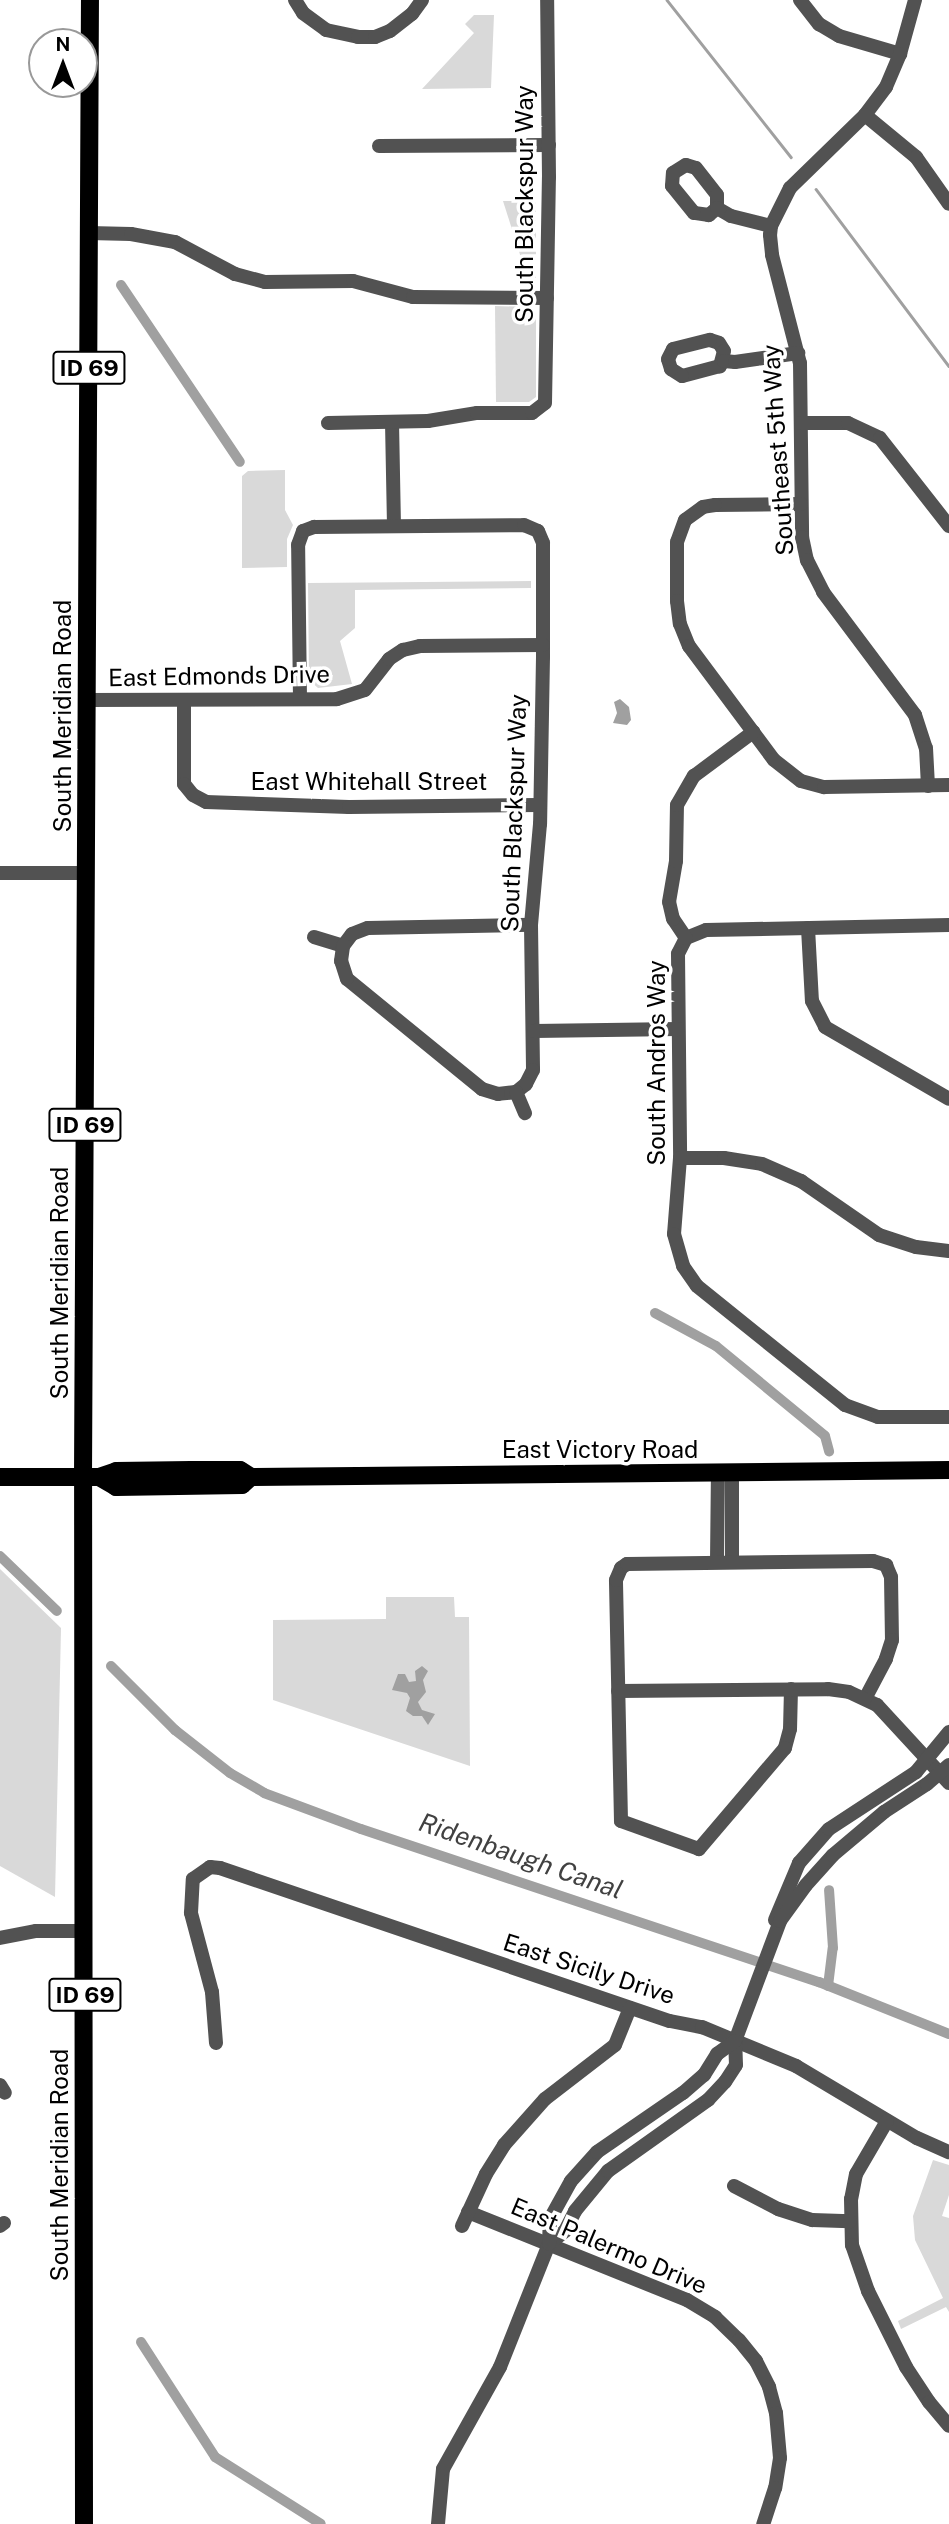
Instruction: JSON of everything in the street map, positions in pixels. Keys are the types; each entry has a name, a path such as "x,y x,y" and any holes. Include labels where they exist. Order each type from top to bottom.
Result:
{"main road":[{"name":"South Meridian Road","path":"85,2524 85,1931 91,1477 87,873 90,0"},
{"name":"East Victory Road","path":"0,1478 91,1477 116,1487 242,1485 251,1477 949,1470"}],"street":[{"path":"295,0 313,22 326,30 358,37 375,37 390,31 412,14 422,0"},
{"name":"South Blackspur Way","path":"393,422 428,421 477,413 533,413 542,408 547,399 547,0"},
{"path":"800,0 819,24 838,36 900,54"},
{"path":"717,208 731,216 771,226 790,188 865,115 886,87 900,54 915,0"},
{"path":"865,115 916,158 949,204"},
{"path":"379,146 549,145"},
{"name":"Southeast 5th Way","path":"771,226 772,255 798,353 802,537 811,572 915,715 926,748 928,786"},
{"path":"89,233 131,233 175,242 235,274 265,282 353,281 413,297 547,298"},
{"path":"724,361 735,362 798,353"},
{"path":"300,699 298,545 303,531 314,527 394,526 393,422 328,423"},
{"path":"801,423 848,423 870,431 888,446 949,526"},
{"path":"801,504 704,507 685,520 679,530 677,601 683,635 781,768 809,784 824,787 949,785"},
{"name":"South Blackspur Way","path":"394,526 524,525 538,531 543,543 540,804 531,925 533,1070 526,1084 516,1092"},
{"name":"East Edmonds Drive","path":"87,700 337,699 365,690 389,659 404,650 420,646 543,645"},
{"name":"East Whitehall Street","path":"184,700 184,783 199,800 216,804 349,807 540,804"},
{"name":"South Andros Way","path":"753,732 694,776 677,805 676,862 669,902 673,919 686,938 678,954 680,1158 674,1234 683,1266 697,1286 845,1405 878,1417 949,1417"},
{"path":"0,873 87,873"},
{"path":"525,1112 516,1092 498,1094 482,1089 347,979 341,961 343,946 352,934 368,928 531,925"},
{"path":"686,938 706,930 949,925"},
{"path":"807,928 811,996 818,1018 832,1034 949,1099"},
{"path":"314,937 343,946"},
{"path":"534,1031 678,1030"},
{"path":"680,1158 724,1158 772,1168 801,1181 879,1235 916,1247 949,1251"},
{"path":"725,1473 725,1562"},
{"path":"790,1689 790,1729 785,1748 699,1849 621,1821 616,1580 621,1568 634,1563 873,1561 886,1565 891,1577 892,1640 886,1659 866,1698"},
{"path":"618,1691 828,1689 866,1698 877,1705 927,1759 946,1774 884,1812 833,1855 780,1921 768,1952"},
{"path":"549,2244 565,2231 575,2211 608,2171 717,2091 736,2065 735,2041 760,1978 778,1910 799,1863 829,1829 915,1772 949,1732"},
{"name":"East Sicily Drive","path":"216,2043 212,1992 191,1913 191,1888 200,1871 210,1867 220,1868 630,2008 670,2021 702,2027 796,2066 887,2121 949,2152"},
{"path":"0,1937 36,1931 85,1931"},
{"path":"462,2226 504,2146 545,2099 615,2045 630,2008"},
{"path":"438,2524 443,2469 500,2367 549,2244 550,2219 571,2181 597,2152 683,2093 704,2075 717,2054 735,2041"},
{"path":"887,2121 856,2174 850,2221 852,2245 868,2291 906,2367 949,2426"},
{"path":"734,2186 778,2209 812,2220 850,2221"},
{"name":"East Palermo Drive","path":"468,2212 687,2300 715,2317 756,2361 769,2387 779,2437 775,2488 763,2524"}],"shaded area":[{"path":"474,15 494,15 491,88 422,89 474,33 465,24"},
{"path":"503,201 536,201 536,281 530,286"},
{"path":"495,306 530,307 536,314 536,397 529,402 496,402"},
{"path":"285,470 285,510 293,525 287,539 287,567 242,568 242,476 248,471"},
{"path":"531,581 531,588 355,590 355,628 340,641 352,684 318,688 309,680 308,583"},
{"path":"620,699 629,707 631,720 627,725 613,723 617,713 614,702"},
{"path":"0,1569 61,1628 55,1897 0,1866"},
{"path":"386,1597 454,1597 455,1617 469,1617 470,1766 273,1700 273,1620 386,1619"},
{"path":"422,1666 428,1671 423,1680 426,1692 418,1702 422,1710 435,1714 428,1725 422,1716 413,1716 406,1711 410,1698 407,1693 392,1690 398,1674 405,1674 409,1682 416,1681 415,1671"},
{"path":"933,2160 949,2165 949,2195 942,2216 949,2218 949,2312 946,2307 901,2329 898,2321 943,2298 915,2240 913,2216"}],"waterway":[{"path":"667,0 791,157"},
{"path":"816,189 949,366"},
{"path":"121,285 240,462"},
{"path":"655,1313 716,1346 825,1436 829,1451"},
{"name":"Ridenbaugh Canal","path":"0,1556 57,1611"},
{"name":"Ridenbaugh Canal","path":"111,1666 175,1730 230,1773 264,1793 361,1829 819,1982 949,2034"},
{"path":"828,1986 833,1948 829,1890"},
{"path":"141,2342 215,2457 321,2524"}]}
